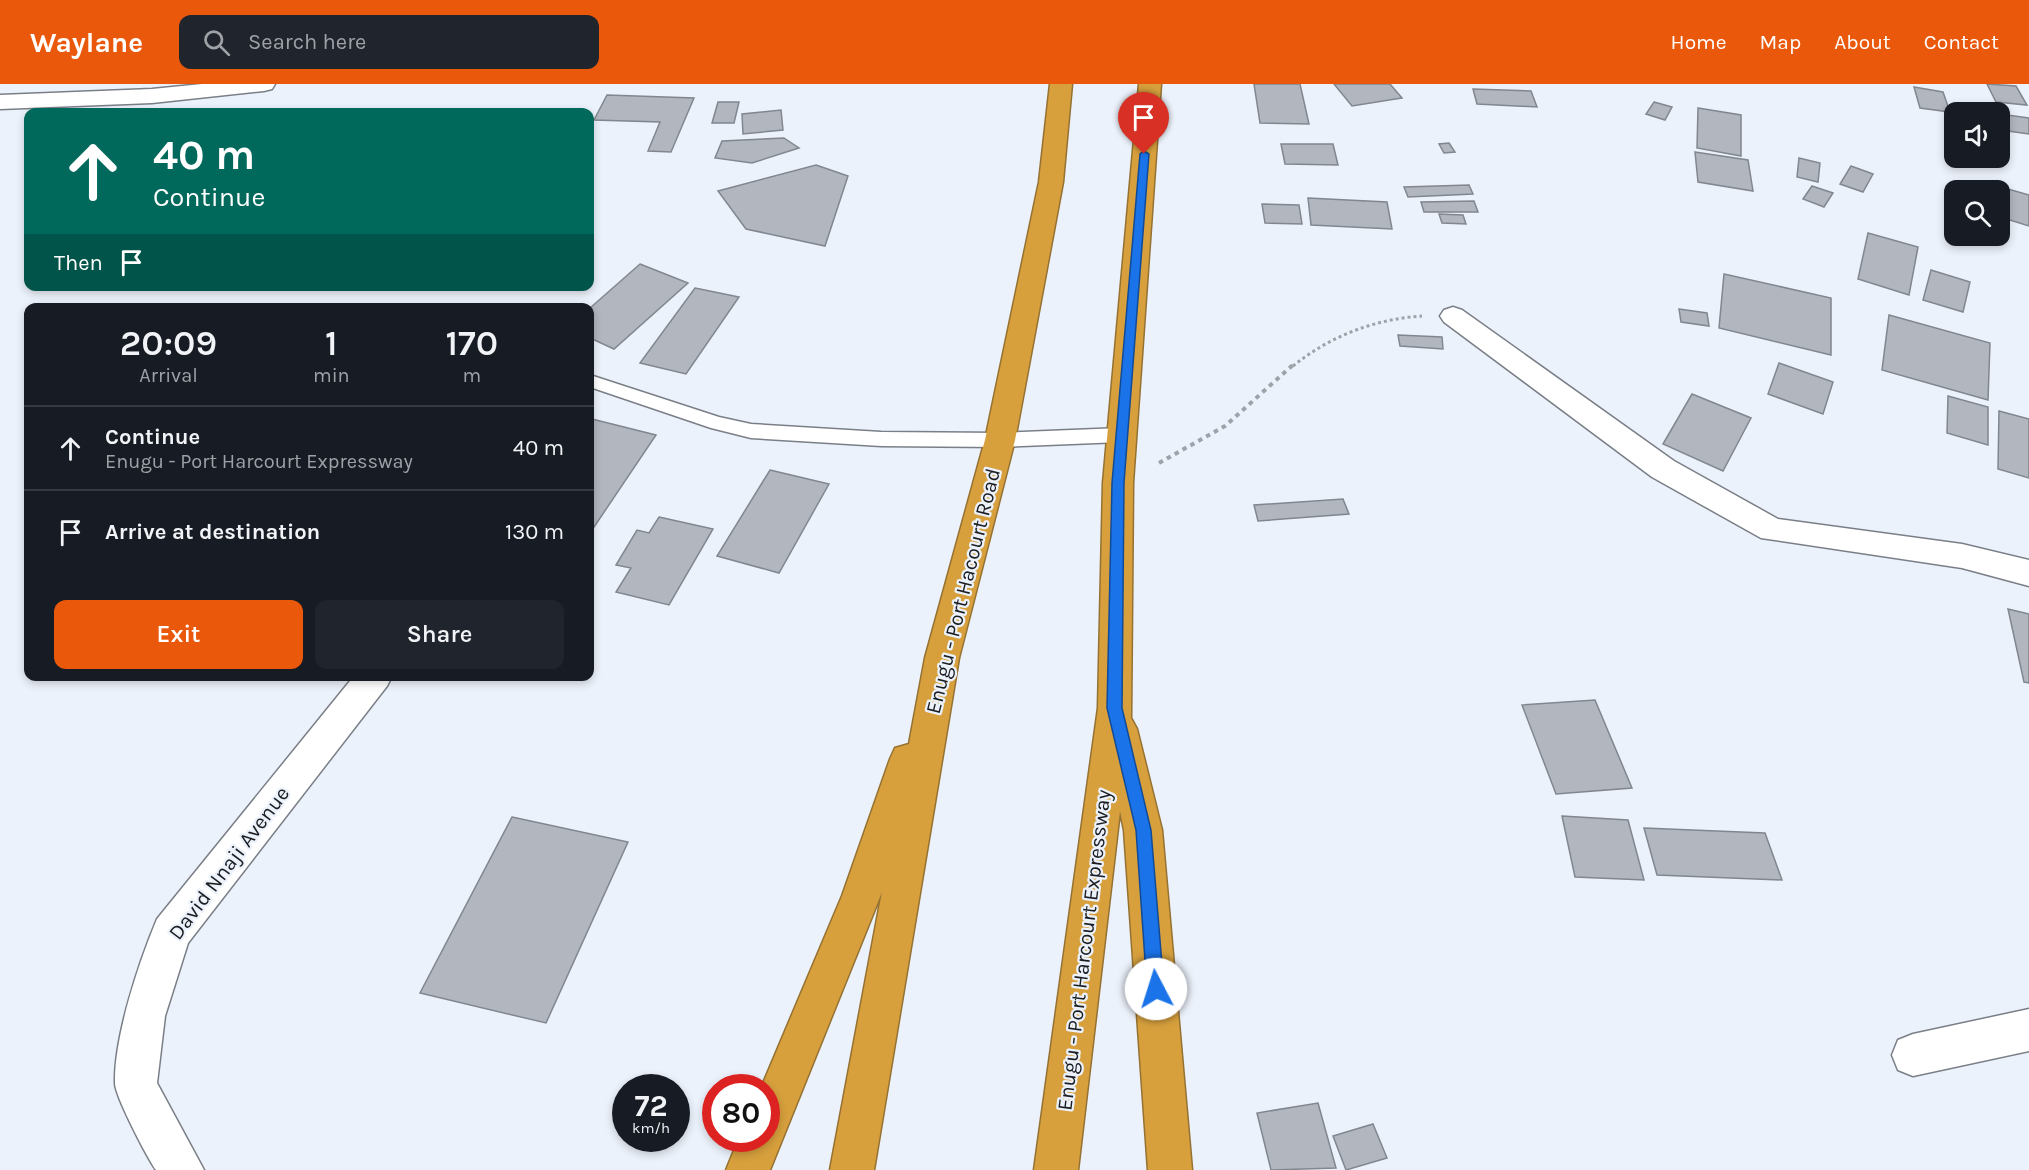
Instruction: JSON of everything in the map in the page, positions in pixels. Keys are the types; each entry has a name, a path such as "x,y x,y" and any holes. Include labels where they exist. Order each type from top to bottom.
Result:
{"highway":[{"name":"Enugu - Port Hacourt Road","path":"852,1170 942,658 1000,440 1051,182 1061,84"},
{"name":"Enugu - Port Harcourt Expressway","path":"1056,1170 1114,708 1118,483 1150,84"},
{"path":"780,1092 861,896 942,658"},
{"path":"1114,708 1143,830 1170,1170"},
{"path":"748,1170 755,1152"}],"street":[{"path":"0,102 152,96 264,84"},
{"path":"1453,316 1663,469 1772,530 1962,556 2029,573"},
{"name":"David Nnaji Avenue","path":"182,1170 168,1148 136,1085 145,1016 171,933 371,681"},
{"path":"1913,1055 2029,1030"}],"lane":[{"path":"594,382 717,423 751,431 881,439 1000,440 1121,435"}],"path":[{"path":"1118,483 1198,443 1236,418 1297,362 1336,338 1400,316 1453,316"}],"building":[{"path":"1254,84 1300,84 1309,124 1260,123"},
{"path":"1334,84 1390,84 1402,98 1352,106"},
{"path":"1987,84 2016,86 2027,105 2010,102 1996,102"},
{"path":"1914,87 1943,92 1946,102 1944,102 1944,111 1920,108"},
{"path":"1473,89 1531,91 1537,107 1477,104"},
{"path":"607,95 694,98 671,152 648,151 660,122 594,120"},
{"path":"718,102 739,102 734,123 712,123"},
{"path":"1654,102 1672,107 1665,120 1646,114"},
{"path":"1698,108 1741,115 1741,156 1697,148"},
{"path":"781,110 783,130 743,134 742,114"},
{"path":"2010,115 2029,118 2029,134 2010,131"},
{"path":"784,138 799,148 752,163 715,158 722,141"},
{"path":"1449,143 1455,152 1444,153 1439,144"},
{"path":"1281,144 1333,144 1338,165 1285,164"},
{"path":"1695,152 1748,160 1753,191 1698,182"},
{"path":"1799,158 1820,163 1818,182 1797,177"},
{"path":"816,165 848,176 825,246 746,229 718,191"},
{"path":"1851,166 1873,174 1863,192 1840,184"},
{"path":"1469,185 1473,194 1408,197 1404,187"},
{"path":"1812,186 1833,193 1824,207 1803,199"},
{"path":"2010,190 2029,195 2029,226 2010,220"},
{"path":"1308,198 1387,202 1392,229 1311,225"},
{"path":"1474,201 1478,212 1424,212 1421,202"},
{"path":"1262,204 1299,205 1302,224 1265,223"},
{"path":"1439,214 1463,215 1466,224 1442,223"},
{"path":"1868,233 1918,247 1909,295 1858,279"},
{"path":"640,264 688,283 614,349 594,340 594,304"},
{"path":"1931,270 1970,282 1963,312 1923,300"},
{"path":"1724,274 1831,298 1831,355 1719,328"},
{"path":"695,288 739,297 686,374 640,363"},
{"path":"1679,309 1707,313 1709,326 1681,322"},
{"path":"1889,315 1990,343 1988,400 1882,370"},
{"path":"1398,335 1442,337 1443,349 1400,346"},
{"path":"1779,363 1833,382 1823,414 1768,394"},
{"path":"1692,394 1751,418 1723,471 1663,444"},
{"path":"1948,396 1988,407 1988,445 1947,433"},
{"path":"1999,411 2029,419 2029,478 1998,469"},
{"path":"594,420 656,435 594,527"},
{"path":"770,470 829,484 779,573 717,556"},
{"path":"1343,499 1349,514 1258,521 1254,505"},
{"path":"659,517 713,529 669,605 616,592 631,568 616,565 637,530 649,533"},
{"path":"2008,609 2029,614 2029,683 2024,682"},
{"path":"1595,700 1632,788 1556,794 1522,705"},
{"path":"1562,816 1628,820 1644,880 1575,877"},
{"path":"512,817 628,842 546,1023 420,993"},
{"path":"1644,828 1765,833 1782,880 1657,875"},
{"path":"1318,1103 1336,1168 1271,1170 1257,1113"},
{"path":"1373,1124 1387,1158 1346,1170 1333,1136"}],"route":[{"path":"1144,154 1118,483 1114,708 1143,830 1156,989"}]}
